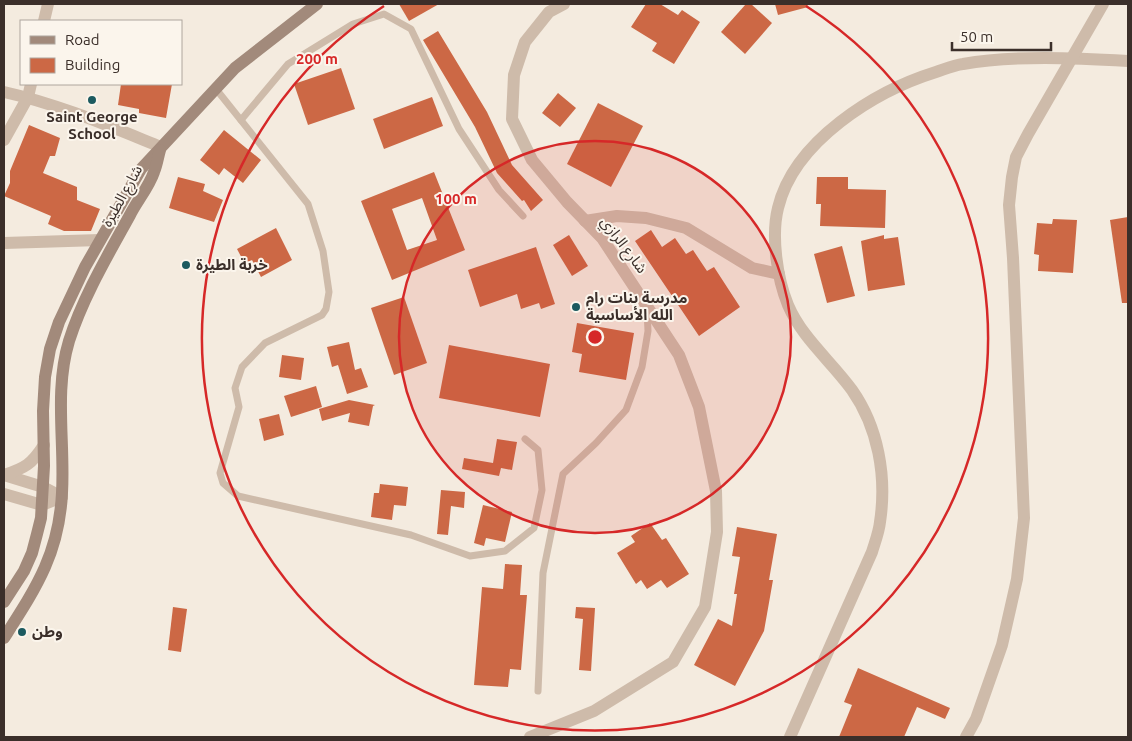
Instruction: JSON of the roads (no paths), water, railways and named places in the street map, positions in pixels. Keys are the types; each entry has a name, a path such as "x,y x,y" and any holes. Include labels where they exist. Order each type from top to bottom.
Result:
{"main road":[{"path":"161,147 235,68 317,4"},
{"name":"شارع الطيرة","path":"4,602 24,571 32,553 41,518 45,377 50,349 59,322 85,267 141,169 161,147"},
{"name":"شارع الطيرة","path":"4,638 36,588 49,560 58,526 62,498 61,400 64,362 70,340 77,319 103,263 154,173 161,147"}],"street":[{"path":"44,20 48,4"},
{"name":"شارع الرازي","path":"530,737 594,711 673,662 705,607 717,532 716,491 699,407 679,355 602,238 532,160 512,119 514,75 525,42 549,12 564,4"},
{"path":"966,737 976,719 1002,645 1017,579 1024,518 1009,205 1012,177 1016,157 1028,134 1103,4"},
{"path":"790,737 868,561 880,523 882,499 877,444 867,415 852,390 804,333 788,304 779,274 774,232 778,207 790,179 808,152 829,130 863,106 892,89 922,76 961,64 994,60 1071,59 1128,61"},
{"path":"4,140 28,97 30,85"},
{"path":"4,92 28,97 85,116 161,147"},
{"path":"585,221 617,216 646,218 686,228 752,268 779,274"},
{"path":"4,243 100,240"},
{"path":"4,475 25,467 38,455 44,445"},
{"path":"4,475 43,487 62,498"},
{"path":"4,494 42,505 62,498"}],"lane":[{"path":"241,120 288,64 353,24 384,14 411,28 459,129 499,190 523,216"},
{"path":"216,89 308,204 323,251 329,292 326,309 322,315 265,343 242,367 235,388 239,407 220,473 222,483 238,496 411,535 470,556 505,552 534,528 542,490 538,450 525,439"},
{"path":"538,691 543,573 563,474 596,444 626,410 642,367 648,331 646,304"}],"place":[{"name":"Saint George School","path":"92,100"},
{"name":"خربة الطيرة","path":"186,265"},
{"name":"مدرسة بنات رام الله الأساسية","path":"576,307"},
{"name":"وطن","path":"22,632"}]}
